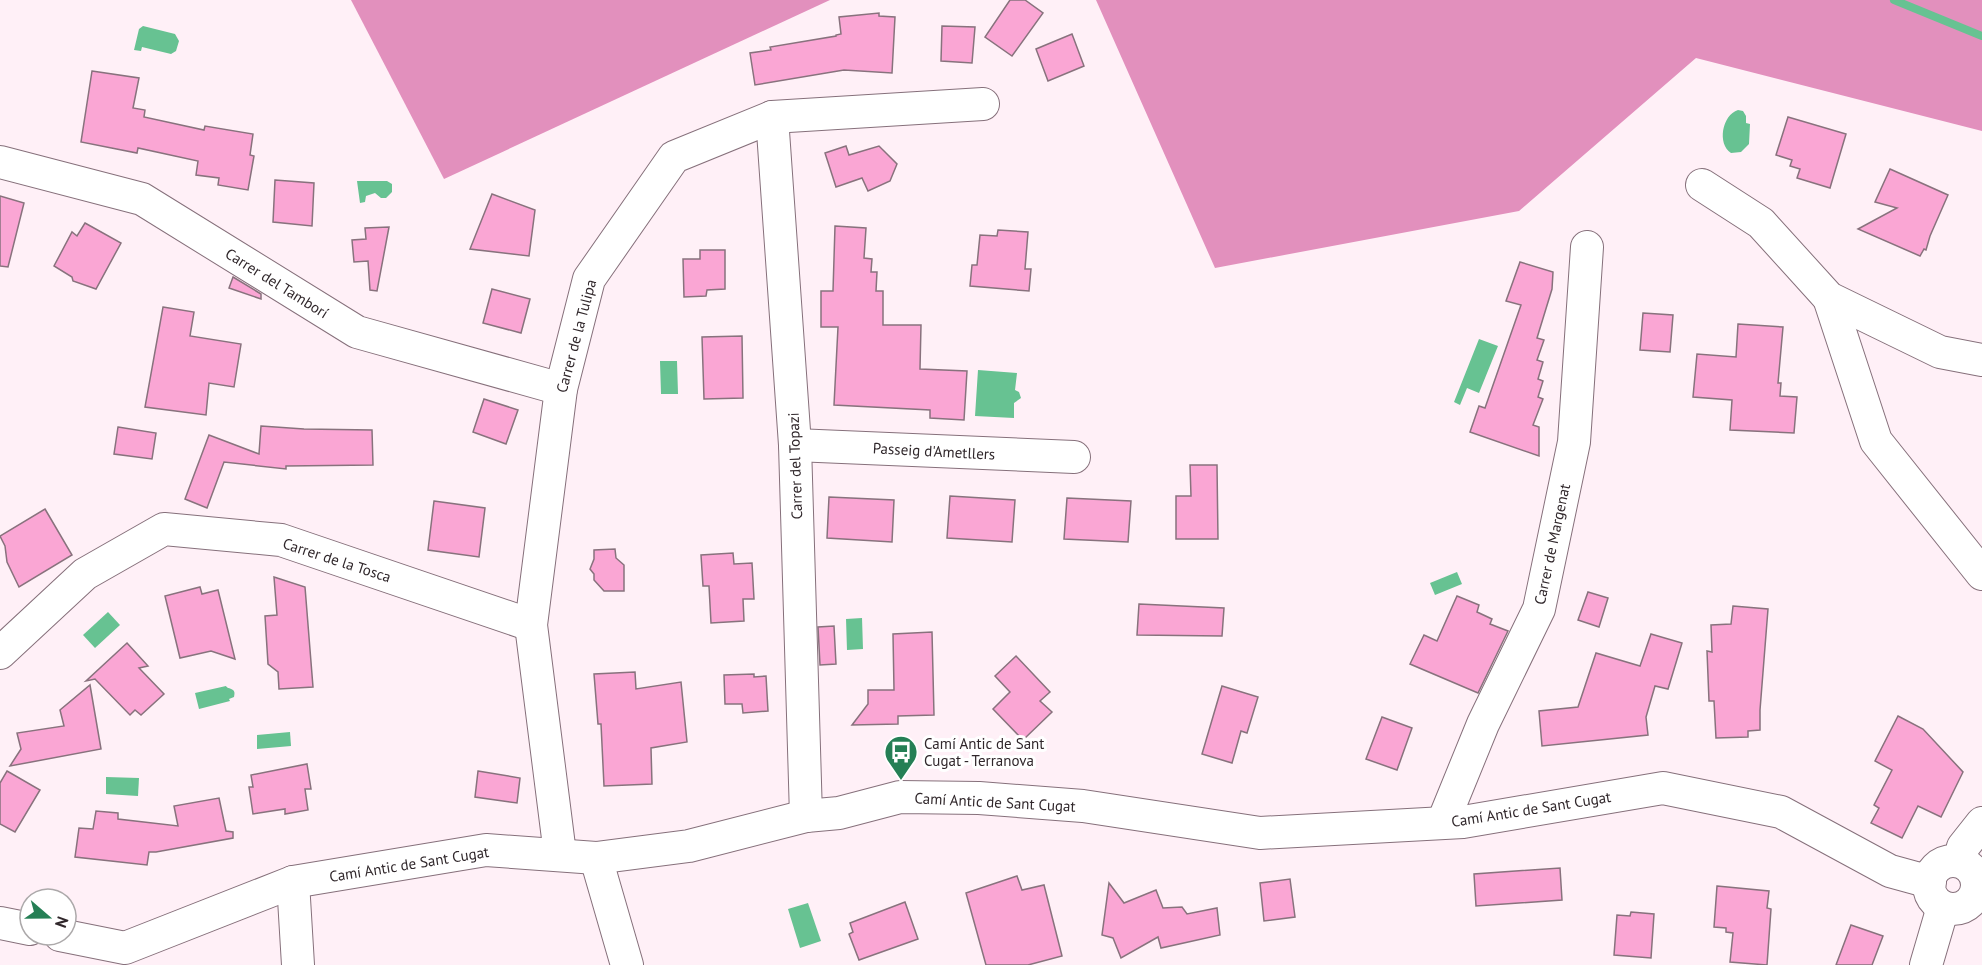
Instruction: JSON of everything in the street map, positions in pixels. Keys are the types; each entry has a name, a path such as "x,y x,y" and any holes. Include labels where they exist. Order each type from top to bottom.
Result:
{"street":[{"name":"Carrer de la Tulipa","path":"560,854 531,625 561,389 589,279 674,158 772,117 983,104"},
{"name":"Carrer del Topazi","path":"772,117 795,445 806,816"},
{"name":"Carrer del Tamborí","path":"0,162 142,199 357,332 561,389"},
{"path":"1702,184 1761,223 1829,298 1940,352 1982,360"},
{"name":"Carrer de Margenat","path":"1443,822 1483,724 1539,609 1574,442 1587,247"},
{"path":"1829,298 1876,441 1982,574"},
{"name":"Passeig d'Ametllers","path":"795,445 1074,457"},
{"name":"Carrer de la Tosca","path":"0,652 85,573 164,529 281,540 531,625"},
{"name":"Camí Antic de Sant Cugat","path":"78,939 125,948 293,882 486,850 596,858 688,846 806,816 839,813 900,797 979,798 1083,806 1260,833 1463,822 1663,788 1781,812 1937,894"},
{"path":"1959,861 1963,847 1982,824"},
{"path":"596,858 627,965"},
{"path":"1926,965 1937,894 1933,873 1940,865 1949,861 1959,861 1974,872 1978,896 1961,908 1952,909 1937,894"},
{"path":"293,882 298,965"},
{"path":"0,923 18,927"}],"shaded area":[{"path":"351,0 830,0 444,179"},
{"path":"1096,0 1982,0 1982,131 1696,58 1519,211 1215,268"},
{"path":"143,26 175,34 179,41 176,51 171,54 142,47 141,51 134,50 139,29"},
{"path":"1738,110 1743,111 1746,123 1750,124 1749,144 1741,152 1731,153 1724,143 1723,130 1728,118"},
{"path":"357,181 387,181 392,184 392,192 386,198 381,198 375,193 366,196 365,202 360,203"},
{"path":"1479,339 1498,346 1479,393 1467,388 1460,405 1454,402"},
{"path":"660,361 677,361 678,394 661,394"},
{"path":"978,370 1017,373 1015,390 1019,392 1021,398 1014,403 1014,418 975,416"},
{"path":"1457,572 1462,584 1435,595 1430,583"},
{"path":"108,612 120,625 95,648 83,635"},
{"path":"862,618 863,649 847,650 846,619"},
{"path":"226,686 234,692 234,697 229,699 230,701 199,709 195,693"},
{"path":"290,732 291,746 257,749 257,735"},
{"path":"106,777 139,778 138,796 106,794"},
{"path":"808,903 821,941 800,948 788,909"}],"building":[{"path":"1010,0 1025,0 1043,13 1012,56 985,37"},
{"path":"879,13 879,16 895,17 892,73 844,70 755,85 750,53 771,50 770,47 836,36 841,34 839,17"},
{"path":"942,26 975,27 972,63 941,61"},
{"path":"1072,34 1084,66 1048,81 1036,49"},
{"path":"92,71 139,78 133,108 145,110 144,117 204,130 205,126 253,134 250,155 254,156 248,190 218,185 219,178 196,175 198,161 138,148 137,153 81,142"},
{"path":"1788,117 1846,134 1830,188 1797,178 1800,169 1790,166 1792,160 1776,155"},
{"path":"846,146 849,155 879,146 897,164 890,181 868,191 862,178 836,187 825,153"},
{"path":"1890,169 1948,195 1926,250 1924,249 1920,256 1858,229 1897,208 1875,202"},
{"path":"275,180 314,183 312,226 273,222"},
{"path":"492,194 535,210 529,256 470,249"},
{"path":"0,196 24,203 8,267 0,266"},
{"path":"85,223 121,243 96,289 73,281 72,277 54,266 72,232 77,236"},
{"path":"835,226 866,228 864,258 872,259 871,272 877,272 876,291 883,291 883,325 921,325 920,369 967,371 964,420 930,418 930,410 834,405 838,327 821,327 821,291 833,291"},
{"path":"389,227 377,291 370,290 368,261 354,262 352,240 366,239 365,228"},
{"path":"998,230 1028,232 1025,269 1031,269 1029,291 970,286 972,265 977,265 980,235 997,236"},
{"path":"700,250 725,250 725,289 707,290 706,296 684,297 683,259 700,259"},
{"path":"1520,262 1553,272 1552,289 1537,338 1544,340 1537,360 1543,362 1538,379 1543,381 1538,397 1543,399 1533,425 1539,427 1539,456 1470,432 1479,406 1485,408 1521,305 1506,301"},
{"path":"233,277 261,294 261,299 229,288"},
{"path":"492,289 530,299 521,333 483,323"},
{"path":"163,307 194,312 190,336 241,344 234,387 209,383 206,415 145,407"},
{"path":"1643,313 1673,315 1670,352 1640,350"},
{"path":"1738,324 1783,327 1778,383 1781,383 1780,396 1797,397 1794,433 1730,430 1732,400 1693,397 1697,354 1736,357"},
{"path":"742,336 743,398 704,399 702,337"},
{"path":"484,399 518,410 506,444 473,432"},
{"path":"261,426 372,430 373,465 286,466 286,469 224,462 207,508 185,499 209,435 259,454"},
{"path":"118,427 156,433 152,459 114,454"},
{"path":"1190,465 1217,465 1218,539 1176,539 1176,496 1191,496"},
{"path":"950,496 1015,500 1012,542 947,538"},
{"path":"829,497 894,500 892,542 827,538"},
{"path":"1067,498 1131,501 1128,542 1064,539"},
{"path":"434,501 485,508 479,557 428,550"},
{"path":"45,509 72,555 19,587 7,562 5,546 0,536"},
{"path":"615,549 616,558 624,565 624,591 604,591 594,580 594,574 590,569 594,559 594,550"},
{"path":"733,553 734,564 752,563 754,599 743,599 744,621 711,623 709,586 703,586 701,555"},
{"path":"274,577 305,587 313,687 279,689 278,672 268,664 265,616 277,615"},
{"path":"200,587 202,594 218,590 235,659 211,651 180,658 165,596"},
{"path":"1588,592 1608,598 1599,627 1578,620"},
{"path":"1457,596 1479,605 1477,612 1492,619 1490,624 1508,631 1478,693 1410,664 1424,635 1437,641"},
{"path":"1139,604 1224,608 1222,636 1137,635"},
{"path":"1733,606 1768,609 1760,730 1748,731 1748,737 1716,738 1714,701 1709,701 1707,651 1712,652 1711,625 1731,624"},
{"path":"834,626 836,664 820,665 818,627"},
{"path":"932,632 934,715 898,716 898,724 852,725 868,704 868,690 894,690 893,634"},
{"path":"1651,634 1682,643 1668,689 1655,686 1646,717 1648,735 1542,746 1539,711 1578,707 1596,653 1640,666"},
{"path":"127,643 148,666 139,668 164,694 141,715 135,710 130,715 95,679 86,681"},
{"path":"1016,656 1050,692 1040,701 1052,712 1023,740 993,709 1010,692 995,676"},
{"path":"635,672 636,689 681,682 687,742 651,748 652,784 604,786 601,724 598,724 594,674"},
{"path":"754,674 754,677 766,676 768,711 743,713 742,704 725,704 724,675"},
{"path":"90,685 101,749 10,766 21,749 17,733 64,726 60,710"},
{"path":"1222,686 1258,697 1247,733 1241,731 1232,763 1202,754"},
{"path":"1898,716 1923,729 1963,772 1941,817 1918,806 1902,838 1871,823 1879,808 1874,805 1892,770 1875,761"},
{"path":"1382,717 1412,728 1397,770 1366,759"},
{"path":"307,764 311,789 305,789 308,810 285,814 285,809 253,814 249,787 253,787 251,775"},
{"path":"7,771 40,790 15,832 0,824 0,783"},
{"path":"478,771 520,778 517,803 475,797"},
{"path":"219,798 226,831 233,832 233,838 149,852 147,865 75,857 79,828 93,829 96,811 118,813 118,819 178,826 174,806"},
{"path":"1560,868 1562,900 1476,906 1474,874"},
{"path":"1017,876 1022,890 1044,885 1062,956 1028,965 986,965 966,893"},
{"path":"1290,879 1295,917 1264,921 1260,883"},
{"path":"1109,883 1124,903 1156,890 1163,908 1182,907 1187,914 1217,908 1220,935 1161,948 1158,937 1121,958 1113,938 1102,935"},
{"path":"1717,886 1769,891 1767,908 1771,909 1767,965 1730,962 1733,933 1726,932 1726,928 1714,927"},
{"path":"905,902 918,939 859,960 849,934 853,932 850,923"},
{"path":"1631,912 1654,914 1651,958 1614,955 1617,915 1630,916"},
{"path":"1851,925 1883,936 1872,965 1836,965"}],"waterway":[{"path":"1894,0 1982,36"}],"place":[{"name":"Camí Antic de Sant Cugat - Terranova","path":"901,781"}]}
